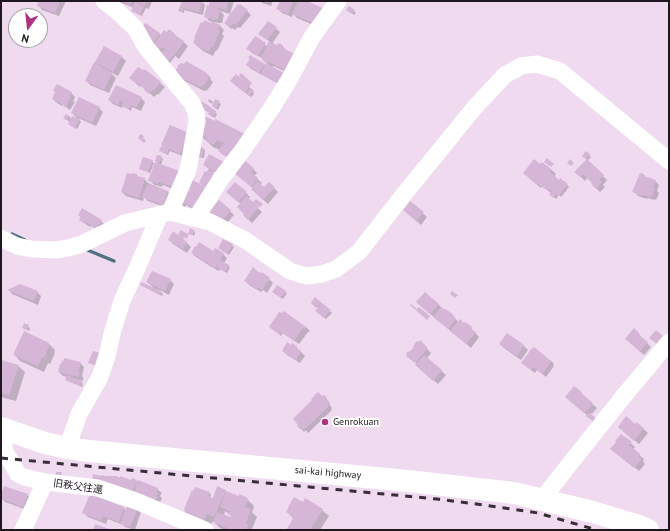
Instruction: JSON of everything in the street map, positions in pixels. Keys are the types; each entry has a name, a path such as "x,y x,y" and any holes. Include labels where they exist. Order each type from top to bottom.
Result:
{"highway":[{"name":"sai-kai highway","path":"3,428 67,448 89,451 446,485 514,493 593,512 648,530"}],"street":[{"path":"67,448 79,414 100,377 122,301 138,266 188,170 197,121 196,112 192,103 146,46 135,28 104,1"},
{"path":"196,218 220,180 242,152 271,109 289,80 312,37 338,1"},
{"path":"1,238 17,246 31,249 55,250 82,244 125,223 165,213 210,222 244,240 290,271 306,276 322,274 336,269 359,252 405,192 474,107 505,75 521,66 537,64 560,71 669,161"},
{"path":"542,499 669,342"},
{"name":"旧秩父往還","path":"3,428 4,450 9,473 45,482 98,488 136,501 205,530"},
{"path":"23,530 45,482"}],"building":[{"path":"38,1 60,1 55,13 48,10 48,8 37,6"},
{"path":"121,1 132,1 130,5"},
{"path":"135,1 147,1 145,5"},
{"path":"182,1 202,1 199,12 183,8 182,12 178,11"},
{"path":"210,1 229,1 226,10 209,5"},
{"path":"280,1 293,1 288,14 276,9"},
{"path":"298,1 307,1 323,8 316,24 292,14"},
{"path":"135,2 144,6 140,15 131,11"},
{"path":"238,4 248,10 236,25 234,23 230,27 224,23"},
{"path":"207,5 220,10 218,19 214,20 204,17"},
{"path":"349,6 355,10 352,14 346,10"},
{"path":"204,20 211,23 212,21 220,25 218,29 220,31 213,47 211,47 209,52 193,43 201,22 203,23"},
{"path":"268,21 277,27 267,40 258,34"},
{"path":"145,23 160,33 151,47 140,30"},
{"path":"169,29 174,33 173,34 184,41 174,56 162,47 159,52 152,47 164,30 167,32"},
{"path":"255,36 266,43 258,55 246,49"},
{"path":"269,41 277,45 278,43 283,45 282,48 297,55 289,72 262,60 263,59 261,58"},
{"path":"104,46 122,56 113,72 95,62"},
{"path":"164,50 173,55 168,62 159,56"},
{"path":"250,55 265,64 259,73 246,65 250,59 248,58"},
{"path":"186,61 207,73 206,75 209,77 206,83 201,87 174,74 179,64 184,64"},
{"path":"94,62 112,73 104,90 85,81"},
{"path":"266,63 284,73 279,83 261,74"},
{"path":"138,67 146,70 161,82 154,91 152,90 149,94 144,90 145,89 129,78"},
{"path":"241,73 252,83 245,93 230,81 236,74 242,80 239,76"},
{"path":"57,84 72,92 66,107 52,99 55,92 53,90"},
{"path":"116,85 142,97 136,108 131,105 129,109 121,106 123,102 120,100 118,105 108,100"},
{"path":"250,89 253,91 249,96 246,94"},
{"path":"79,97 100,107 92,123 71,113"},
{"path":"215,99 220,101 216,109 212,106"},
{"path":"201,101 216,111 213,117 208,114 209,112 198,107"},
{"path":"66,114 69,116 66,120 63,118"},
{"path":"200,114 215,121 215,119 245,134 237,150 228,146 236,150 231,159 218,151 222,144 225,144 217,140 214,145 206,141 207,138 197,133"},
{"path":"72,116 80,119 75,128 68,124"},
{"path":"170,125 189,133 186,152 183,151 186,141 180,154 161,145"},
{"path":"140,134 144,136 143,138 146,140 144,143 138,138"},
{"path":"161,146 169,149 167,154 159,151"},
{"path":"195,146 204,148 202,157 193,156"},
{"path":"586,151 590,154 586,159 582,156"},
{"path":"209,154 224,162 218,173 203,165"},
{"path":"157,155 162,156 160,162 155,161"},
{"path":"143,157 153,160 148,172 139,169"},
{"path":"547,158 554,164 551,167 544,162"},
{"path":"534,159 540,164 542,162 552,170 550,172 558,179 554,185 560,178 568,184 558,196 556,194 553,198 549,194 552,191 550,189 548,191 537,183 536,184 523,173"},
{"path":"570,159 574,163 571,166 567,163"},
{"path":"587,159 604,175 599,180 602,182 596,189 583,174 580,177 574,172"},
{"path":"244,160 254,168 251,172 258,178 251,187 233,172"},
{"path":"155,162 182,172 176,188 158,182 158,184 148,181"},
{"path":"208,170 216,174 206,187 199,183 205,171 207,172"},
{"path":"127,173 137,174 137,176 145,178 139,198 121,192"},
{"path":"640,173 656,180 653,187 655,188 652,197 643,196 632,192"},
{"path":"191,179 209,189 198,210 182,202"},
{"path":"257,181 264,187 269,182 275,187 263,200 251,189"},
{"path":"235,182 247,192 238,202 226,192"},
{"path":"148,183 168,191 163,205 142,197"},
{"path":"246,196 259,207 248,220 237,207"},
{"path":"256,199 263,204 260,207 253,202"},
{"path":"219,200 231,210 223,220 219,217 217,219 209,212"},
{"path":"410,201 424,212 416,221 403,210"},
{"path":"82,208 102,220 96,229 86,222 85,224 79,220 81,217 78,215"},
{"path":"190,228 194,230 192,235 188,234"},
{"path":"181,230 189,235 186,239 184,237 183,239 187,242 183,249 168,240 173,231 178,235"},
{"path":"223,239 233,244 227,254 218,248"},
{"path":"199,242 213,251 215,248 224,253 215,268 191,253"},
{"path":"220,260 229,265 225,272 216,267"},
{"path":"253,267 259,273 262,272 270,278 262,290 258,287 257,289 244,281"},
{"path":"152,271 171,279 165,291 146,282"},
{"path":"141,282 161,291 160,295 140,285"},
{"path":"20,284 38,291 34,301 7,290"},
{"path":"277,285 286,291 281,298 272,292"},
{"path":"452,291 458,295 455,298 450,294"},
{"path":"425,292 439,304 430,314 416,302"},
{"path":"315,297 321,302 316,308 311,303"},
{"path":"322,303 331,310 324,318 315,311"},
{"path":"411,304 417,309 419,307 430,316 427,320 410,305"},
{"path":"441,307 445,310 446,309 456,319 448,329 433,317"},
{"path":"284,311 306,327 305,329 303,328 294,341 278,330 281,333 280,335 269,327 279,312 282,313"},
{"path":"460,319 472,327 471,329 476,332 466,344 450,331"},
{"path":"24,323 29,325 27,330 22,328"},
{"path":"634,328 640,334 639,335 648,342 640,351 625,339"},
{"path":"656,330 664,337 658,345 649,338"},
{"path":"24,331 49,343 44,358 42,357 38,366 13,355"},
{"path":"507,333 524,345 517,356 499,344"},
{"path":"420,340 428,348 415,363 406,356 406,354 414,347 413,346 417,341 418,342"},
{"path":"287,342 291,345 292,343 297,346 296,348 301,351 296,360 282,351"},
{"path":"534,347 551,362 542,374 533,367 531,370 521,363"},
{"path":"93,351 100,353 97,366 88,363"},
{"path":"424,355 442,370 433,381 415,365"},
{"path":"64,358 81,362 78,372 80,372 79,377 58,372 60,364 62,360 64,361"},
{"path":"1,360 19,365 9,395 1,393"},
{"path":"67,375 82,381 80,386 65,380"},
{"path":"574,386 593,403 584,413 565,397"},
{"path":"318,392 327,398 326,399 329,406 304,430 301,427 300,429 293,419"},
{"path":"588,412 597,419 594,422 586,416"},
{"path":"626,416 635,424 636,422 644,428 634,441 618,427"},
{"path":"621,434 632,442 629,445 640,454 639,457 642,459 634,468 610,449"},
{"path":"56,472 62,472 61,477 56,476"},
{"path":"93,474 101,476 116,476 120,478 120,476 131,480 132,478 137,480 132,492 92,481"},
{"path":"138,480 158,488 155,501 134,493"},
{"path":"4,486 28,494 23,507 1,499"},
{"path":"217,486 226,490 214,517 207,514 204,521 184,513 184,509 192,490 193,491 195,487 210,492 208,496 213,498"},
{"path":"226,491 248,498 245,507 251,509 246,523 249,524 246,530 232,530 213,522 217,512 231,517 231,515 228,514 229,511 220,507"},
{"path":"90,494 124,507 119,522 103,516 101,521 82,513"},
{"path":"294,497 303,502 305,498 323,509 310,530 286,530 294,517 286,512"},
{"path":"128,503 138,507 130,527 120,524"},
{"path":"95,524 112,530 93,530"}],"waterway":[{"path":"12,234 25,240"},
{"path":"85,249 114,261"}],"railway":[{"path":"1,458 437,499 538,513 597,530"}],"place":[{"name":"Genrokuan","path":"325,422"}]}
